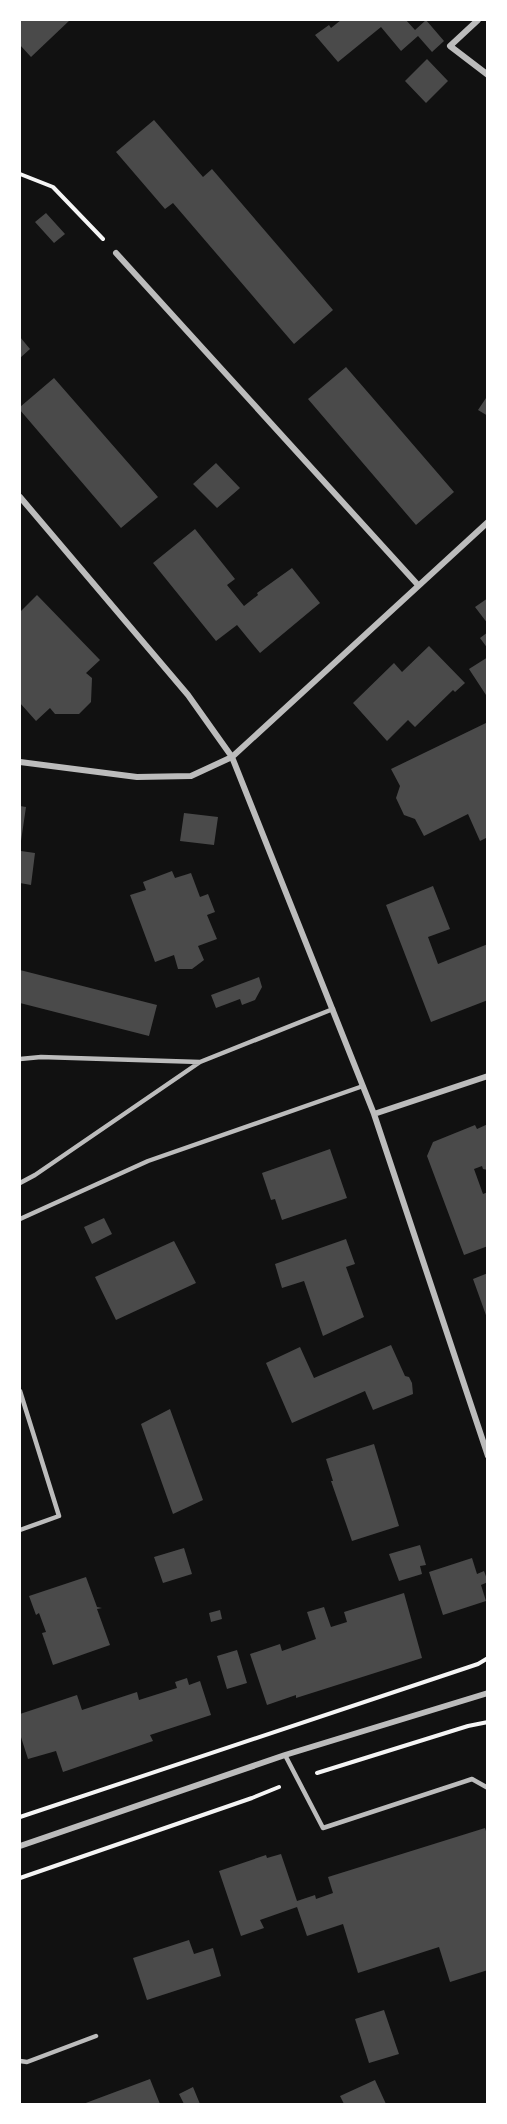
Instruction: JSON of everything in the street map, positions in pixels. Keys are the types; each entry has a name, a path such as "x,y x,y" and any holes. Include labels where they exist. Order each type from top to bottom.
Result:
{"street":[{"path":"478,20 450,46 488,75"},
{"path":"116,253 418,585"},
{"path":"20,497 188,695 232,757 374,1114 488,1456"},
{"path":"20,762 137,777 191,776 232,757 488,522"},
{"path":"374,1114 488,1076"},
{"path":"20,1846 285,1755 488,1693"}],"lane":[{"path":"20,1183 200,1062 333,1009"},
{"path":"20,1059 41,1057 200,1062"},
{"path":"20,1220 148,1161 363,1086"},
{"path":"20,1391 59,1516 20,1530"},
{"path":"285,1755 323,1828 472,1779 488,1788"},
{"path":"20,2061 27,2062 96,2036"}],"path":[{"path":"20,174 53,187 116,253"},
{"path":"20,1817 478,1664 488,1658"},
{"path":"20,1878 252,1798 298,1779 468,1726 488,1722"}],"building":[{"path":"20,20 70,20 31,57 20,45"},
{"path":"341,20 406,20 415,30 426,20 444,41 432,52 418,36 401,51 381,27 338,62 315,35 329,25 331,28"},
{"path":"427,59 448,81 426,103 405,81"},
{"path":"154,120 203,177 212,169 333,310 294,344 173,203 165,209 116,152"},
{"path":"46,213 65,234 54,243 35,222"},
{"path":"20,337 30,349 20,358"},
{"path":"346,367 454,492 416,525 308,399"},
{"path":"54,378 158,497 121,528 20,410 20,407"},
{"path":"488,395 488,416 478,410"},
{"path":"216,463 240,488 217,508 193,484"},
{"path":"195,529 235,579 227,585 244,606 258,595 257,593 292,568 320,603 260,653 237,625 216,641 153,563"},
{"path":"37,595 100,660 86,673 92,678 91,702 79,714 55,714 50,708 36,721 20,703 20,612"},
{"path":"488,598 488,624 475,607"},
{"path":"488,632 488,649 480,638"},
{"path":"429,646 465,683 455,692 453,690 415,727 408,720 387,741 353,703 394,663 402,672"},
{"path":"488,657 488,695 486,695 469,669"},
{"path":"488,722 488,837 480,841 468,814 424,836 415,819 404,815 396,798 400,786 391,769"},
{"path":"20,806 26,807 21,841 20,841"},
{"path":"184,813 218,817 214,845 180,841"},
{"path":"21,851 35,853 31,885 20,883"},
{"path":"172,871 175,878 191,873 200,897 208,894 215,912 207,915 217,939 198,946 204,960 192,969 178,969 174,955 155,962 130,895 146,890 143,882"},
{"path":"433,886 450,929 428,937 438,964 488,944 488,1000 431,1022 386,905"},
{"path":"20,970 157,1005 149,1036 20,1003"},
{"path":"259,977 262,987 255,1000 242,1005 240,999 216,1008 211,995"},
{"path":"488,1124 488,1170 483,1169 482,1166 474,1169 483,1194 488,1192 488,1246 464,1255 427,1156 433,1142 475,1125 477,1129"},
{"path":"330,1149 347,1198 282,1220 275,1199 271,1200 262,1173"},
{"path":"104,1218 112,1234 92,1244 84,1227"},
{"path":"346,1239 355,1264 346,1267 364,1317 323,1336 304,1281 282,1288 275,1264"},
{"path":"174,1241 196,1283 116,1320 95,1277"},
{"path":"488,1273 488,1318 487,1318 473,1279"},
{"path":"391,1345 405,1376 409,1377 412,1383 413,1394 373,1410 365,1391 292,1423 266,1363 300,1347 314,1378"},
{"path":"170,1409 203,1500 173,1514 141,1424"},
{"path":"374,1444 399,1526 352,1541 331,1481 333,1481 326,1459"},
{"path":"420,1545 426,1565 420,1566 422,1574 399,1581 389,1554"},
{"path":"184,1548 192,1574 163,1583 154,1557"},
{"path":"472,1558 477,1574 484,1571 488,1582 481,1585 486,1601 443,1615 429,1572"},
{"path":"86,1577 97,1607 102,1608 97,1609 110,1645 53,1665 42,1633 46,1632 29,1596"},
{"path":"404,1593 422,1658 267,1705 250,1654 280,1644 282,1651 316,1639 307,1612 324,1607 331,1627 347,1622 344,1612"},
{"path":"220,1610 222,1619 211,1622 209,1613"},
{"path":"237,1650 247,1683 227,1689 217,1656"},
{"path":"187,1678 189,1685 200,1681 211,1715 150,1735 153,1741 63,1772 56,1751 28,1759 20,1734 20,1714 77,1695 82,1710 137,1692 139,1700 177,1688 175,1682"},
{"path":"485,1828 488,1837 488,1970 450,1982 439,1947 358,1973 343,1924 307,1936 297,1907 260,1920 264,1928 241,1936 219,1871 266,1855 267,1858 281,1854 297,1901 315,1895 316,1899 333,1893 328,1877"},
{"path":"189,1940 194,1954 213,1948 221,1976 147,2000 133,1958"},
{"path":"384,2010 399,2054 369,2063 355,2019"},
{"path":"150,2079 160,2104 83,2104"},
{"path":"375,2080 386,2104 344,2104 340,2096"},
{"path":"193,2087 200,2104 184,2104 179,2094"}]}
